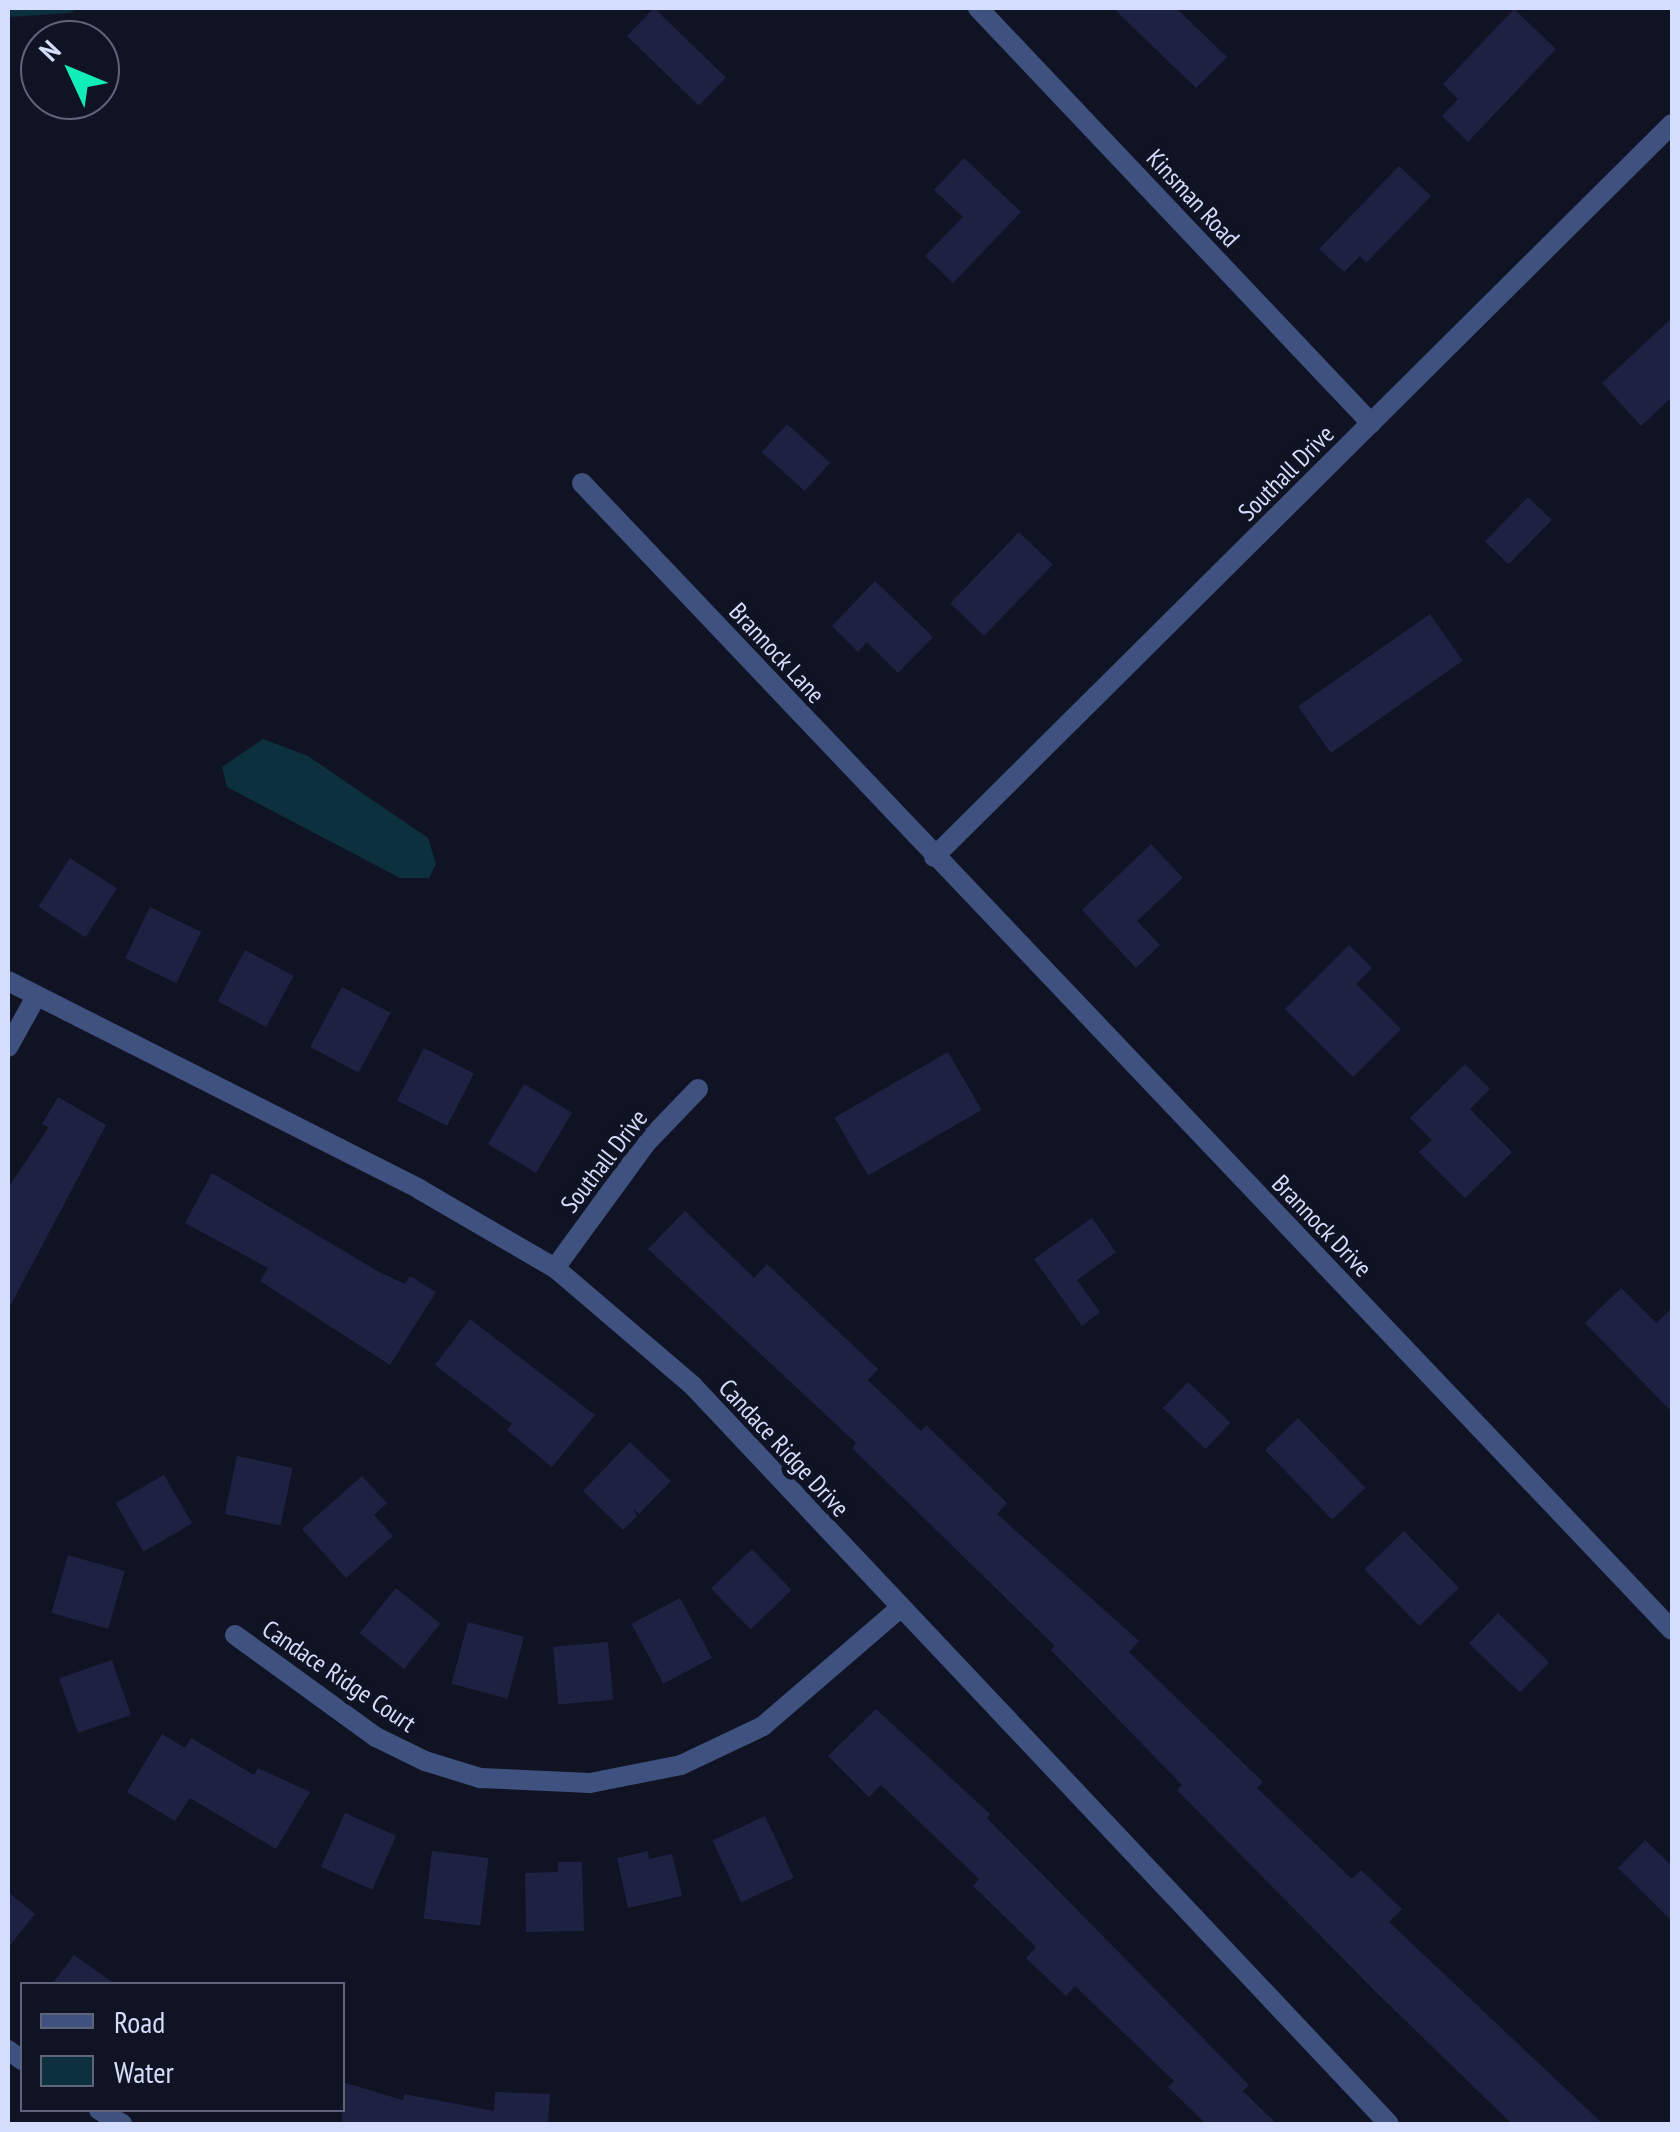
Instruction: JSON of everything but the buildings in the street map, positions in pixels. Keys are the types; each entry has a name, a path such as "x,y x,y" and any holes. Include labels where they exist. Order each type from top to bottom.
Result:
{"street":[{"name":"Kinsman Road","path":"978,8 1371,423"},
{"name":"Southall Drive","path":"934,857 1672,124"},
{"name":"Brannock Lane","path":"582,483 934,857"},
{"name":"Brannock Drive","path":"934,857 1672,1630"},
{"name":"Candace Ridge Drive","path":"8,981 419,1189 555,1268 693,1386 899,1609 1389,2124"},
{"path":"8,1047 36,997"},
{"name":"Southall Drive","path":"555,1268 646,1143 698,1089"},
{"name":"Candace Ridge Court","path":"235,1636 376,1737 426,1760 480,1778 590,1783 681,1765 763,1726 899,1609"}],"water":[{"path":"263,739 308,756 428,838 436,864 429,878 400,878 227,787 222,767"}],"waterway":[{"path":"8,12 69,8"}]}
